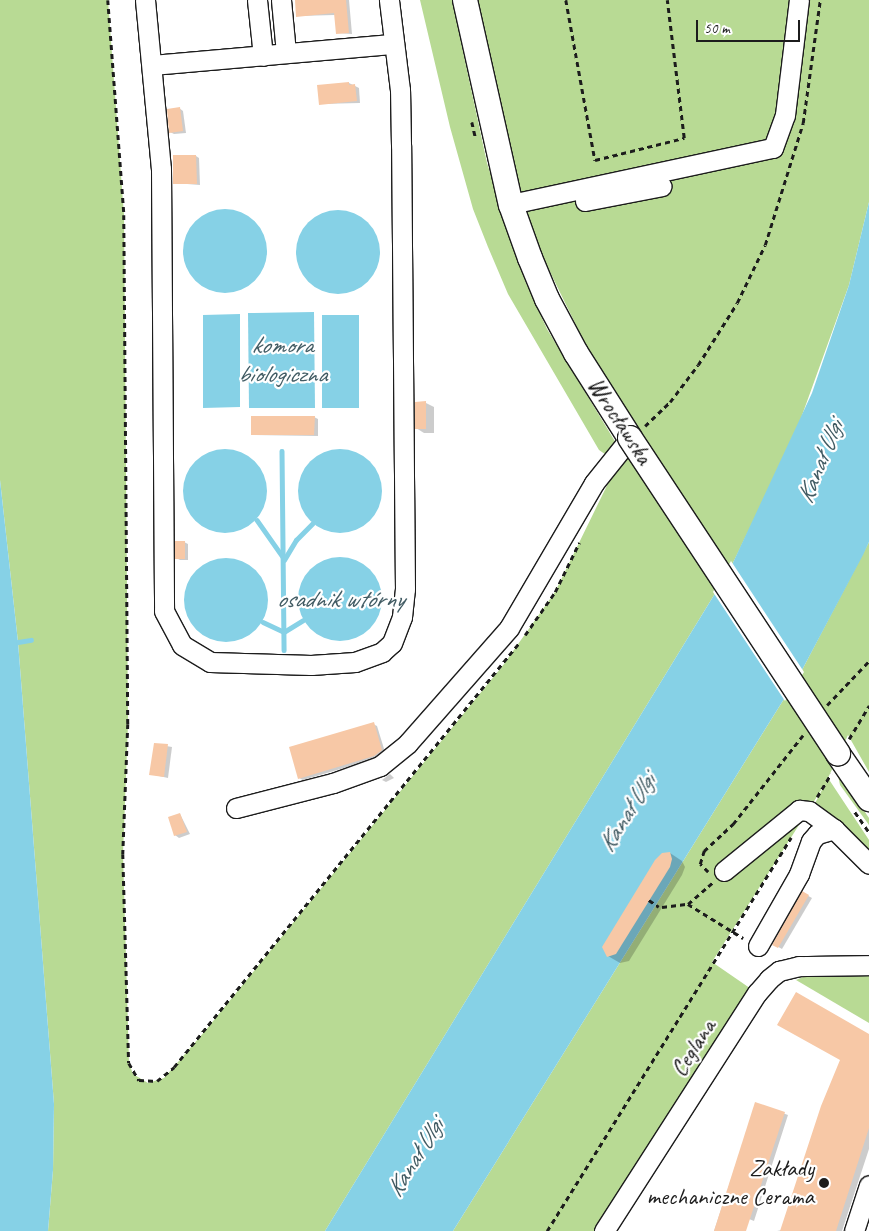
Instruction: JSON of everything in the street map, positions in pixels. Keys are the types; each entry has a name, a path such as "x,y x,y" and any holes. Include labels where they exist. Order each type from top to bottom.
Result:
{"main road":[{"name":"Wrocławska","path":"465,0 513,209 547,299 576,352 634,434 869,799"}],"street":[{"path":"145,0 161,169 164,611 182,645 210,662 341,665 369,658 392,643 402,617 405,588 401,145 390,0"},
{"path":"257,0 263,56"},
{"path":"281,0 286,54"},
{"path":"513,209 773,148 785,115 799,0"},
{"path":"152,65 394,44"},
{"path":"513,209 662,186"},
{"path":"236,808 333,783 380,766 398,754 509,628 594,483 634,434"},
{"path":"724,871 799,810 808,811 834,829 869,864"},
{"path":"758,946 799,874 811,840 816,834 834,829"},
{"name":"Ceglana","path":"604,1231 757,993 769,979 779,971 799,966 869,964"},
{"path":"854,1231 869,1185"}],"path":[{"path":"566,0 595,160 684,138 667,0"},
{"path":"634,434 662,411 698,365 737,303 765,245 803,123 820,0"},
{"path":"826,707 869,661"},
{"path":"808,811 869,706"},
{"path":"724,871 714,874 705,871 700,864 704,851 733,824 809,728"},
{"path":"547,1231 793,835"},
{"path":"649,900 661,907 688,904 724,871"},
{"path":"688,904 758,946"}],"green space":[{"path":"0,0 108,0 124,215 128,724 123,854 129,1063 133,1074 148,1083 164,1078 205,1031 504,664 555,592 618,463 599,450 508,294 473,209 450,127 420,0 452,0 487,163 526,283 547,329 622,453 594,362 530,231 475,0 869,0 869,202 849,285 796,432 730,569 325,1231 48,1231 53,1170 54,1104 18,642 0,480"},
{"path":"869,542 869,772 848,735 828,778 869,840 869,861 812,809 825,784 712,962 757,993 604,1231 453,1231 802,670"},
{"path":"837,771 869,818 869,825 840,785"},
{"path":"819,970 869,972 869,1023 796,980"}],"water":[{"name":"Kanał Ulgi","path":"869,202 869,542 863,555 802,670 453,1231 325,1231 730,569 812,393 849,285"},
{"path":"225,209 241,212 255,221 264,235 267,251 264,267 255,281 241,290 225,293 209,290 195,281 186,267 183,251 186,235 195,221 209,212"},
{"path":"338,210 354,213 368,222 377,236 380,252 377,268 368,282 354,291 338,294 322,291 308,282 299,268 296,252 299,236 308,222 322,213"},
{"name":"komora biologiczna","path":"314,312 315,408 249,408 248,313"},
{"name":"komora biologiczna","path":"240,314 240,407 203,408 203,315"},
{"name":"komora biologiczna","path":"322,315 359,315 359,408 322,408"},
{"name":"osadnik wtórny","path":"225,449 241,452 255,461 264,475 267,491 264,507 255,521 241,530 225,533 209,530 195,521 186,507 183,491 186,475 195,461 209,452"},
{"name":"osadnik wtórny","path":"340,449 356,452 370,461 379,475 382,491 379,507 370,521 356,530 340,533 324,530 310,521 301,507 298,491 301,475 310,461 324,452"},
{"path":"0,480 18,642 54,1104 53,1170 48,1231 0,1231"},
{"name":"osadnik wtórny","path":"340,557 356,560 370,569 379,583 382,599 379,615 370,629 356,638 340,641 324,638 310,629 301,615 298,599 301,583 310,569 324,560"},
{"name":"osadnik wtórny","path":"226,558 242,561 256,570 265,584 268,600 265,616 256,630 242,639 226,642 210,639 196,630 187,616 184,600 187,584 196,570 210,561"}],"pier":[{"path":"731,561 804,672 785,701 713,592"}],"building":[{"path":"295,0 346,0 349,33 336,34 334,13 296,17"},
{"path":"349,82 349,85 355,84 357,101 319,105 317,85"},
{"path":"180,107 183,131 169,133 167,109"},
{"path":"173,155 196,155 197,184 173,184"},
{"path":"426,401 426,429 415,429 415,402"},
{"path":"251,416 315,416 314,435 251,435"},
{"path":"175,541 185,541 185,559 175,559"},
{"path":"374,722 382,750 374,756 298,779 289,747"},
{"path":"154,743 168,744 164,777 149,775"},
{"path":"180,813 187,832 174,836 168,817"},
{"path":"670,852 672,859 670,867 616,954 607,957 602,947 655,860 662,853"},
{"path":"802,891 809,895 778,948 772,945"},
{"path":"796,992 869,1034 869,1128 836,1231 780,1231 821,1106 840,1060 777,1025"},
{"path":"755,1102 785,1112 746,1231 714,1231"}],"waterway":[{"path":"282,451 284,650"},
{"path":"257,520 283,557"},
{"path":"284,560 296,540 312,524"},
{"path":"263,622 284,632 303,620"},
{"path":"18,642 31,640"}],"place":[{"name":"Zakłady mechaniczne Cerama","path":"824,1183"}]}
